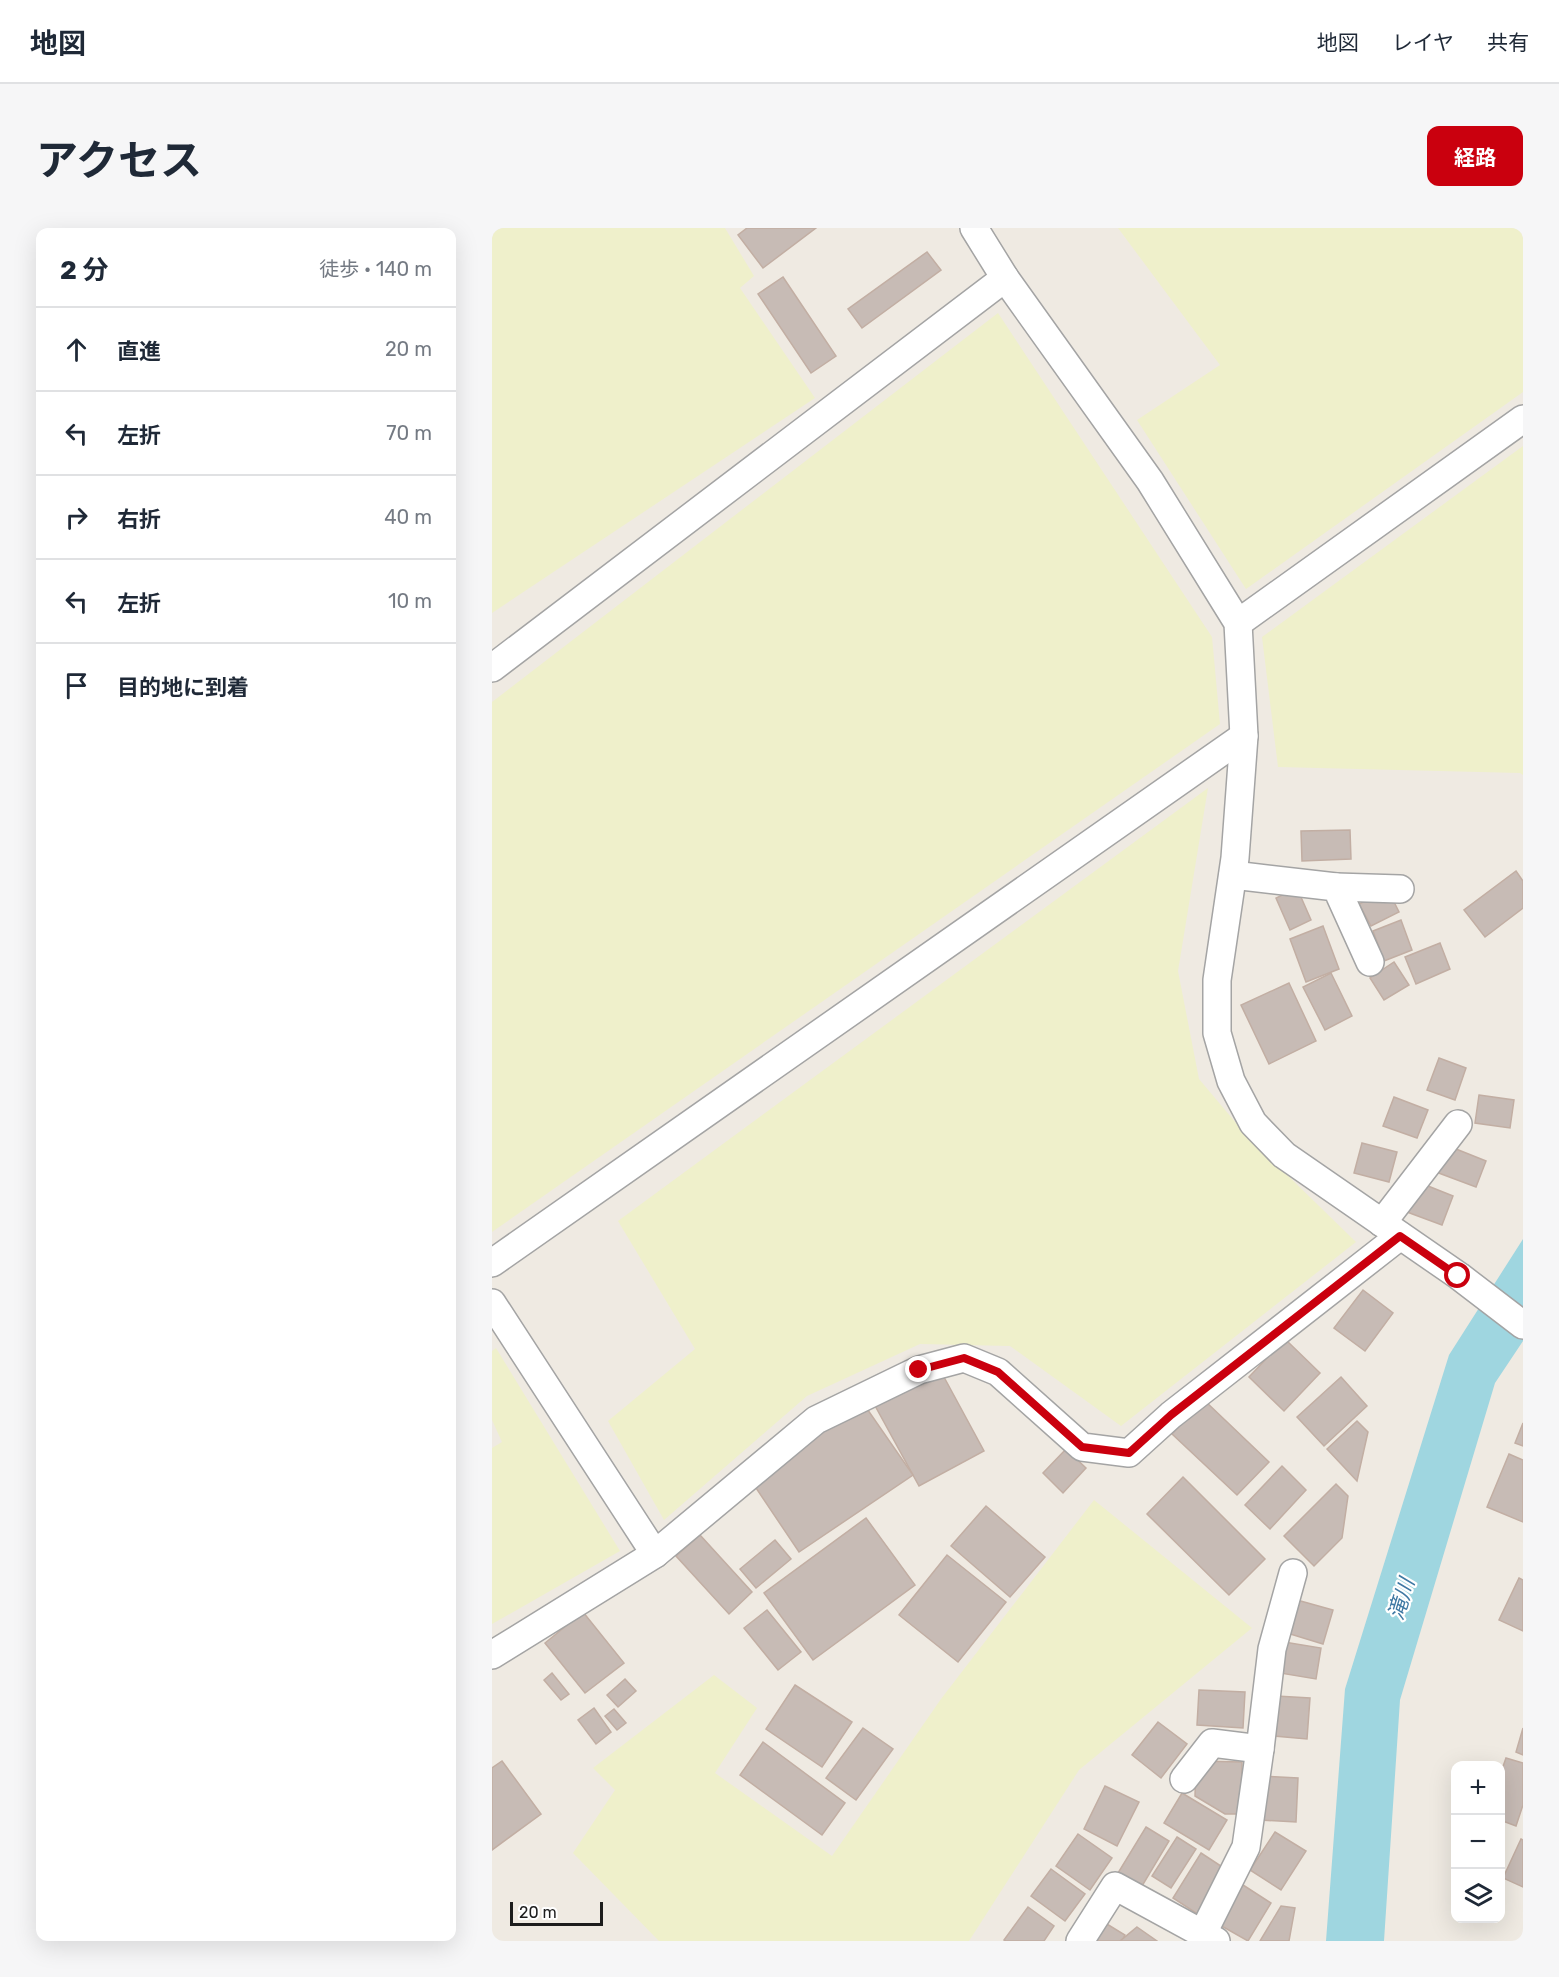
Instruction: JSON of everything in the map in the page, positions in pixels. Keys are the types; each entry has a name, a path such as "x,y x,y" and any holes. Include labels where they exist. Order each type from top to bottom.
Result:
{"street":[{"path":"974,228 1005,278 1150,481 1238,623 1244,736 1233,875 1217,980 1217,1033 1231,1081 1253,1123 1284,1155 1458,1276 1523,1325"},
{"path":"492,668 1005,278"},
{"path":"1238,623 1523,419"},
{"path":"492,1263 1244,736"},
{"path":"1233,875 1336,887 1400,889"},
{"path":"1336,887 1370,962"},
{"path":"492,1654 655,1554 816,1420 919,1370 964,1358 998,1372 1082,1447 1129,1453 1391,1229 1458,1124"},
{"path":"492,1304 655,1554"},
{"path":"1080,1941 1115,1886 1210,1937 1246,1846 1272,1650 1293,1573"},
{"path":"1184,1779 1212,1743 1260,1749"}],"green space":[{"path":"492,228 725,228 754,276 740,288 815,398 492,613"},
{"path":"1118,228 1523,228 1523,392 1246,589 1137,420 1220,365"},
{"path":"998,313 1212,637 1220,724 492,1232 492,702"},
{"path":"1523,446 1523,775 1520,773 1278,767 1262,637"},
{"path":"1208,788 1178,971 1199,1079 1247,1136 1356,1242 1121,1426 1010,1346 920,1344 807,1396 664,1520 608,1421 695,1349 618,1221"},
{"path":"496,1348 620,1551 492,1624 492,1448 502,1442 492,1420 492,1351"},
{"path":"1094,1500 1252,1628 1079,1770 969,1941 659,1941 573,1853 615,1790 593,1768 714,1675 757,1708 715,1773 832,1856 941,1699"}],"water":[{"name":"滝川","path":"1523,1239 1523,1341 1495,1383 1400,1700 1384,1941 1326,1941 1345,1689 1449,1355"}],"building":[{"path":"747,228 816,228 763,268 738,235"},
{"path":"927,252 941,270 862,328 848,309"},
{"path":"783,277 836,356 811,373 758,294"},
{"path":"1350,830 1351,859 1302,861 1301,831"},
{"path":"1516,871 1523,881 1523,908 1485,937 1464,910"},
{"path":"1297,888 1311,920 1290,930 1276,898"},
{"path":"1388,890 1399,912 1371,926 1359,904"},
{"path":"1401,920 1412,950 1384,961 1373,931"},
{"path":"1323,926 1339,969 1306,982 1290,939"},
{"path":"1440,943 1450,969 1416,984 1405,957"},
{"path":"1394,962 1409,985 1384,1000 1370,978"},
{"path":"1331,973 1352,1016 1325,1030 1303,987"},
{"path":"1289,983 1316,1041 1269,1064 1241,1005"},
{"path":"1439,1058 1466,1068 1455,1100 1427,1090"},
{"path":"1479,1095 1514,1100 1510,1128 1475,1123"},
{"path":"1394,1097 1428,1110 1417,1138 1383,1126"},
{"path":"1362,1143 1397,1152 1389,1182 1354,1173"},
{"path":"1446,1145 1486,1161 1476,1187 1436,1172"},
{"path":"1418,1182 1453,1196 1442,1225 1407,1212"},
{"path":"1363,1290 1393,1313 1365,1351 1334,1328"},
{"path":"1285,1339 1320,1373 1284,1411 1249,1377"},
{"path":"938,1366 984,1451 919,1486 873,1402"},
{"path":"1341,1377 1367,1406 1324,1446 1297,1417"},
{"path":"1204,1400 1269,1462 1237,1495 1172,1434"},
{"path":"863,1403 913,1475 799,1552 750,1479"},
{"path":"1357,1421 1368,1432 1357,1481 1327,1449"},
{"path":"1523,1423 1523,1446 1515,1443"},
{"path":"1066,1449 1086,1468 1063,1493 1043,1473"},
{"path":"1509,1454 1523,1460 1523,1522 1487,1507"},
{"path":"1282,1466 1306,1490 1270,1529 1245,1505"},
{"path":"1183,1477 1265,1559 1229,1595 1147,1514"},
{"path":"1336,1484 1348,1496 1342,1538 1314,1566 1284,1536"},
{"path":"986,1506 1045,1557 1010,1597 951,1546"},
{"path":"866,1518 915,1585 813,1660 764,1593"},
{"path":"700,1535 752,1592 729,1614 676,1556"},
{"path":"775,1540 791,1559 756,1588 740,1569"},
{"path":"947,1555 1006,1602 958,1662 899,1615"},
{"path":"1519,1578 1523,1580 1523,1631 1499,1620"},
{"path":"1297,1600 1333,1610 1323,1644 1287,1633"},
{"path":"767,1610 801,1652 778,1670 744,1628"},
{"path":"583,1612 624,1663 585,1693 545,1643"},
{"path":"1278,1641 1321,1648 1316,1679 1274,1672"},
{"path":"552,1673 569,1694 561,1700 544,1680"},
{"path":"625,1679 636,1691 618,1707 607,1695"},
{"path":"795,1685 852,1722 822,1767 766,1729"},
{"path":"1199,1690 1245,1692 1243,1728 1197,1725"},
{"path":"1276,1696 1310,1698 1307,1739 1274,1736"},
{"path":"594,1708 611,1732 596,1744 578,1720"},
{"path":"614,1709 626,1723 617,1730 605,1716"},
{"path":"1158,1722 1187,1744 1161,1778 1132,1755"},
{"path":"863,1728 893,1749 856,1800 826,1778"},
{"path":"1523,1728 1523,1755 1516,1752"},
{"path":"763,1742 845,1803 822,1835 740,1775"},
{"path":"1506,1758 1523,1763 1523,1805 1516,1826 1505,1822"},
{"path":"502,1761 541,1814 492,1850 492,1768"},
{"path":"1196,1761 1242,1762 1241,1814 1225,1814 1195,1796"},
{"path":"1263,1776 1298,1778 1296,1822 1260,1820"},
{"path":"1105,1786 1139,1802 1117,1846 1084,1829"},
{"path":"1182,1793 1227,1820 1209,1850 1164,1823"},
{"path":"1146,1827 1169,1841 1142,1886 1118,1873"},
{"path":"1275,1832 1306,1851 1281,1890 1250,1870"},
{"path":"1078,1834 1112,1858 1090,1890 1056,1866"},
{"path":"1177,1837 1196,1849 1171,1888 1152,1876"},
{"path":"1521,1839 1523,1840 1523,1887 1505,1879 1505,1874"},
{"path":"1201,1853 1227,1870 1199,1915 1173,1898"},
{"path":"1051,1869 1085,1894 1065,1921 1031,1896"},
{"path":"1243,1885 1271,1903 1248,1941 1218,1924"},
{"path":"1281,1906 1295,1908 1289,1941 1260,1941"},
{"path":"1028,1907 1054,1926 1044,1941 1004,1940"},
{"path":"1097,1918 1125,1935 1122,1941 1089,1941"},
{"path":"1137,1927 1157,1941 1120,1941"}],"route":[{"path":"919,1370 964,1358 998,1372 1082,1447 1129,1453 1171,1415 1400,1236 1458,1276"}]}
